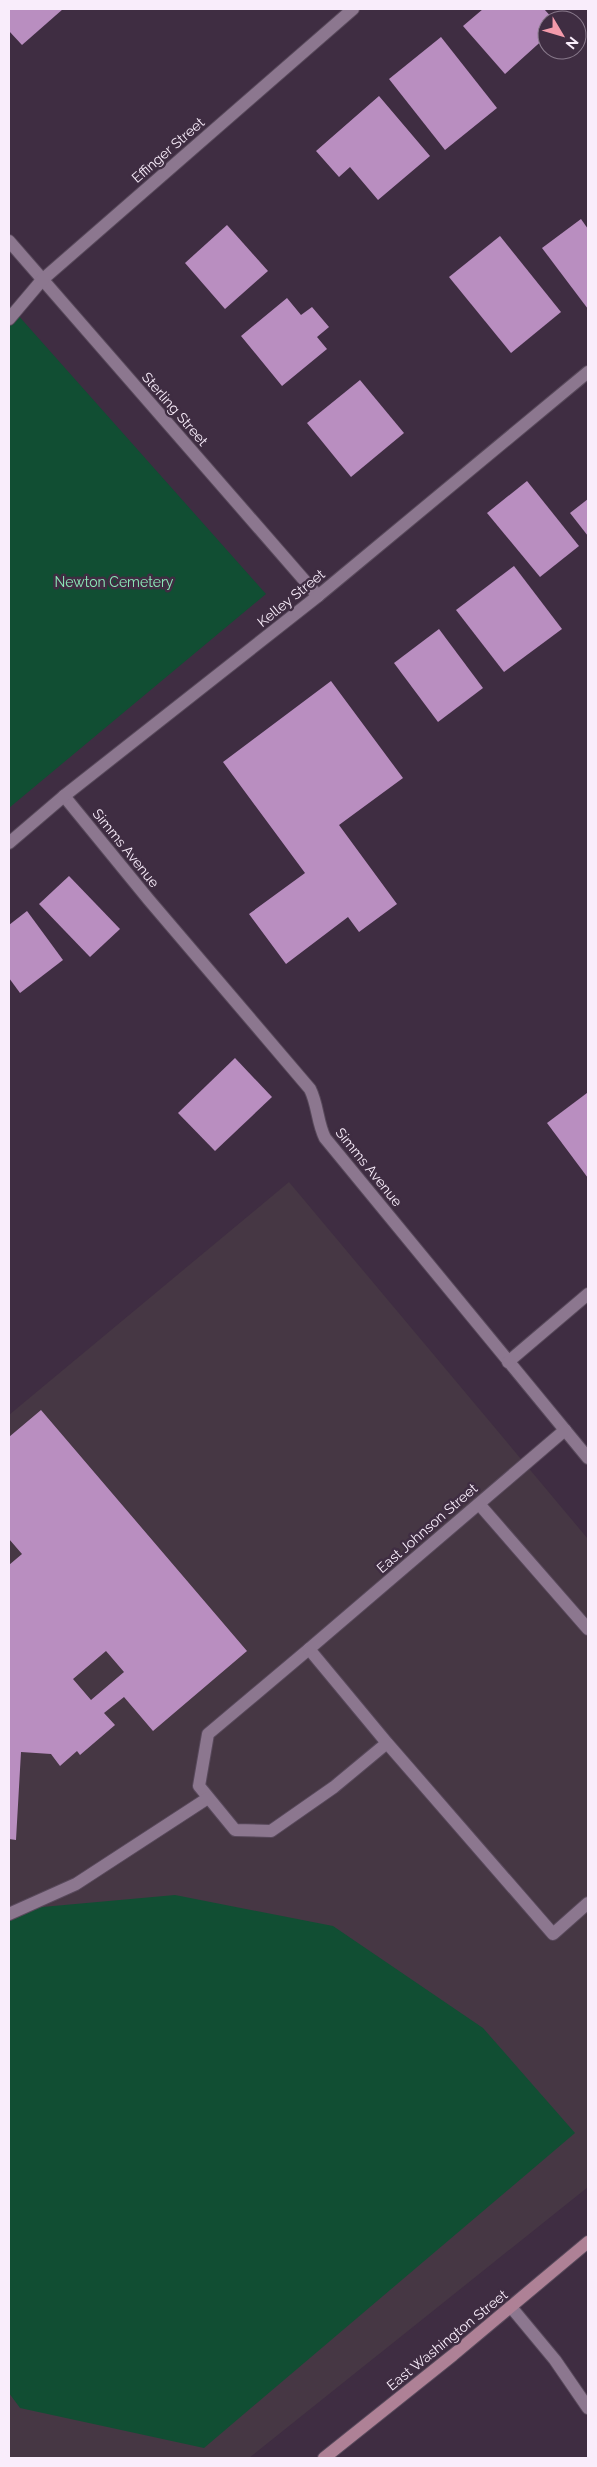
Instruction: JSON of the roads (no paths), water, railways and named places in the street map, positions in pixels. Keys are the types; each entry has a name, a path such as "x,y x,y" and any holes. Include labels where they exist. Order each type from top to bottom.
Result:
{"street":[{"name":"Effinger Street","path":"9,319 42,280 353,9"},
{"name":"Sterling Street","path":"9,241 318,596"},
{"name":"Kelley Street","path":"9,843 64,796 318,596 588,372"},
{"name":"Simms Avenue","path":"64,796 149,900 310,1088 317,1104 318,1121 325,1138 588,1458"},
{"path":"508,1362 588,1294"},
{"name":"East Johnson Street","path":"208,1798 200,1786 208,1734 565,1430"},
{"path":"479,1504 588,1629"},
{"path":"309,1649 387,1743 553,1934 588,1903"},
{"path":"9,1914 76,1884 208,1798 235,1830 271,1831 334,1787 387,1743"},
{"name":"East Washington Street","path":"324,2458 511,2307 588,2242"},
{"path":"511,2307 555,2360 588,2408"}],"park label":[{"name":"Newton Cemetery","path":"114,582"}]}
